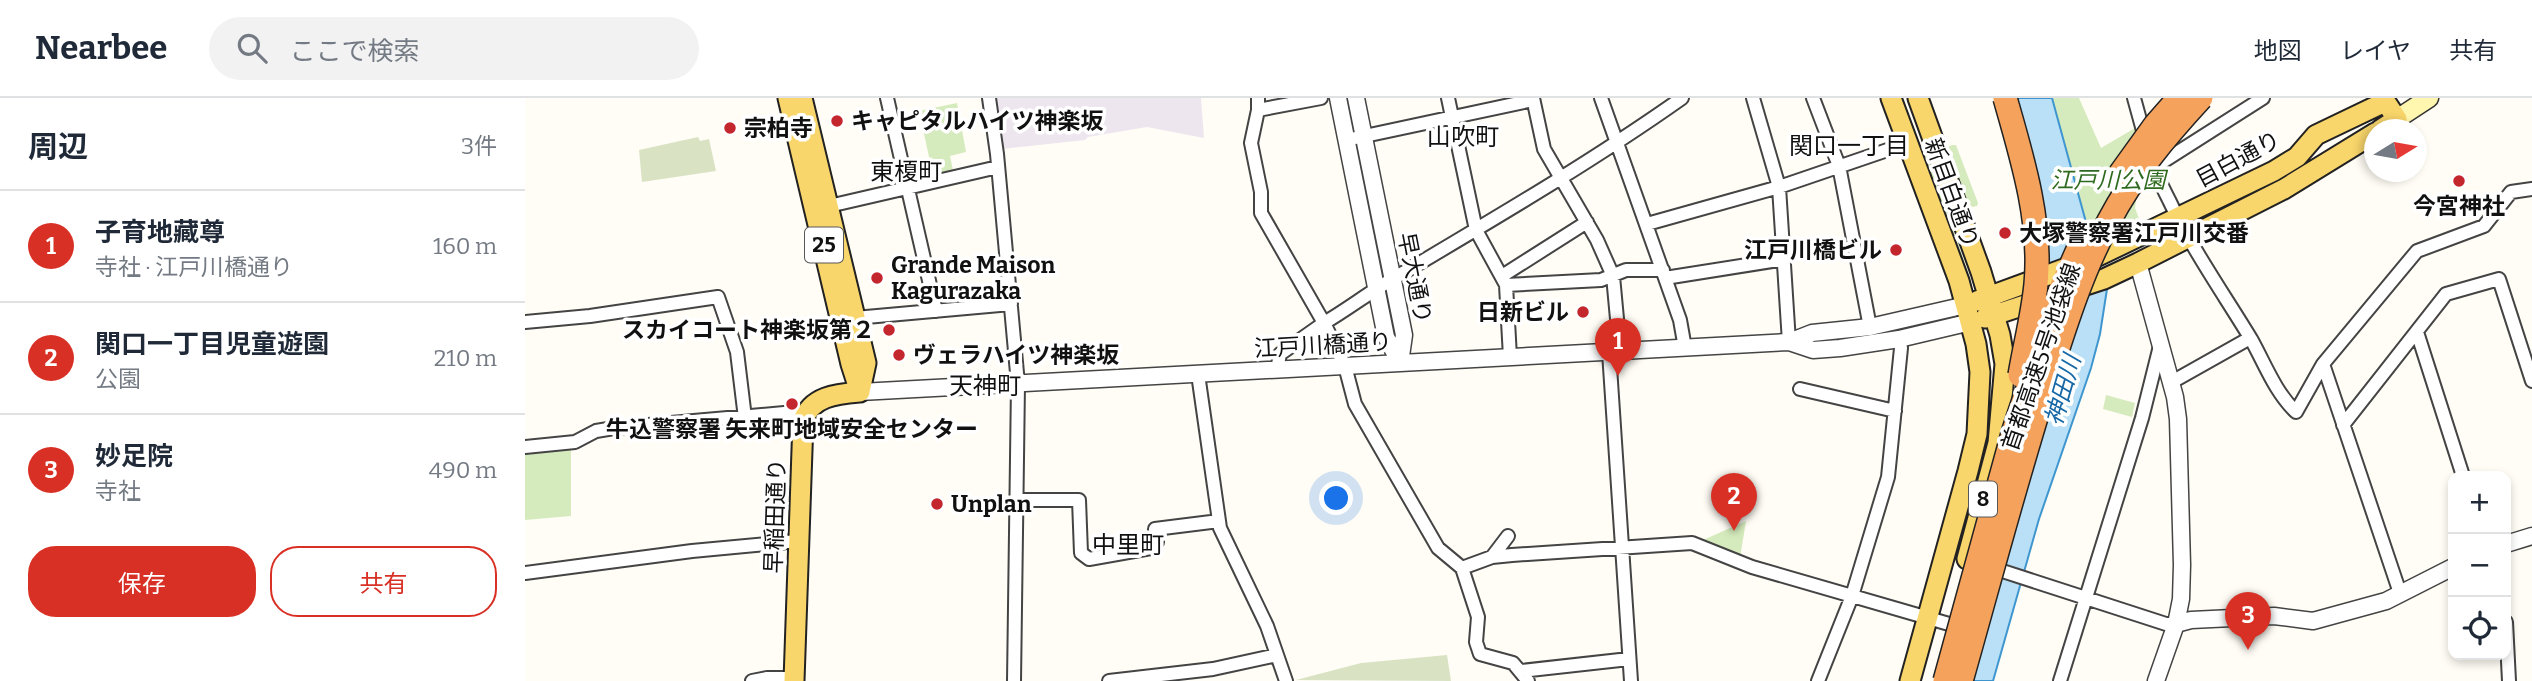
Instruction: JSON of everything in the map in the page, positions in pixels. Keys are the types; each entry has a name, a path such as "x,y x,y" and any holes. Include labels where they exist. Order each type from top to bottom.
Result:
{"highway":[{"path":"2005,98 2033,215 2037,262 2033,309 2018,383 2014,430"},
{"name":"首都高速5号池袋線","path":"1945,681 2014,430 2062,286 2095,214 2131,156 2179,98"},
{"name":"首都高速5号池袋線","path":"1961,681 2030,435 2076,294 2108,222 2125,194 2151,155 2201,98"}],"main road":[{"name":"25","path":"788,98 860,392"},
{"name":"25","path":"802,98 866,363 860,392"},
{"name":"新目白通り","path":"1891,98 1968,314"},
{"name":"新目白通り","path":"1918,98 1992,306"},
{"path":"2397,119 2429,98"},
{"name":"目白通り","path":"1992,306 2045,276 2098,256 2274,171 2297,157 2316,135 2387,99 2389,119"},
{"name":"目白通り","path":"1968,314 1992,306 2046,298 2104,279 2284,189 2364,140"},
{"name":"8","path":"1933,681 1949,624 1975,563 1998,443 2005,364 1992,306"},
{"name":"8","path":"1910,681 1976,434 1980,372 1968,314"},
{"path":"805,413 823,399 840,393 860,392"},
{"name":"早稲田通り","path":"795,679 802,432 805,413"}],"street":[{"path":"887,98 936,311"},
{"path":"989,98 1019,384 1014,681"},
{"path":"1321,98 1258,104 1251,143 1261,192 1261,213 1324,323 1345,366 1355,404 1438,548 1462,568 1478,617 1476,642 1480,654 1513,663 1524,676 1629,660"},
{"name":"早大通り","path":"1338,98 1386,337 1400,363"},
{"name":"早大通り","path":"1356,98 1404,335 1400,363"},
{"path":"1448,98 1476,230 1504,281 1510,357"},
{"path":"1601,98 1683,328 1685,348"},
{"path":"1277,370 1280,354 1324,323 1616,142 1663,104 1682,98"},
{"path":"1753,98 1779,187 1789,342"},
{"path":"1813,98 1839,166 1870,327"},
{"path":"2134,98 2153,169 2178,218 2274,382 2296,412 2323,364 2417,251 2484,226 2511,192 2532,189"},
{"path":"2153,169 2263,98"},
{"path":"1346,140 1533,99 1544,149 1587,222 1613,276 1614,352 1631,681"},
{"path":"1647,224 1779,187 1908,143"},
{"path":"829,206 998,167"},
{"path":"1504,281 1587,222"},
{"path":"1504,281 1601,280 1626,270 1664,274 1785,259"},
{"path":"2139,263 2178,419 2181,599 2176,624 2156,681"},
{"path":"2343,425 2446,294 2499,279 2532,382"},
{"path":"525,322 590,316 718,297 737,352 745,418"},
{"path":"855,318 1011,304"},
{"name":"江戸川橋通り","path":"860,392 1789,342 1812,333 1968,314"},
{"name":"江戸川橋通り","path":"1789,342 1813,350 1899,339 1968,314"},
{"path":"2417,332 2461,471"},
{"path":"2170,383 2250,338"},
{"path":"1818,681 1852,596 1888,477 1901,348 1899,339"},
{"path":"2060,681 2149,396 2161,346"},
{"path":"2323,364 2400,593"},
{"path":"1198,374 1219,522 1267,626 1286,681"},
{"path":"1800,389 1895,411"},
{"path":"525,447 575,442 597,431 614,428 805,413"},
{"path":"1017,500 1079,500 1081,554 1089,559 1151,548 1157,542 1155,529 1219,522"},
{"path":"1492,557 1509,536"},
{"path":"2511,542 2532,536"},
{"path":"525,573 666,554 798,541"},
{"path":"1462,568 1492,557 1692,543 1752,567 1949,624"},
{"path":"1975,563 2167,624 2191,620 2274,616 2313,621 2386,601 2448,570"},
{"path":"1109,681 1213,669 1277,655"},
{"path":"2508,660 2509,681"},
{"path":"752,681 767,678 795,679"}],"shaded area":[{"path":"994,98 1201,98 1204,138 1147,127 1088,137 1085,140 1001,149"}],"green space":[{"name":"江戸川公園","path":"2052,98 2079,98 2101,148 2135,128 2142,153 2135,208 2141,224 2093,247"},
{"path":"957,103 966,152 950,156 953,170 933,175 919,111"},
{"path":"698,137 700,141 709,139 716,171 642,182 639,150"},
{"path":"1956,145 1977,206 1967,208 1946,147"},
{"path":"1358,146 1384,270 1382,272 1355,147"},
{"path":"1927,153 1971,281 1970,283 1922,155"},
{"path":"2106,395 2135,403 2132,417 2103,409"},
{"path":"571,448 571,516 525,520 525,452"},
{"path":"1746,521 1740,558 1703,547 1703,540"},
{"path":"1447,655 1451,681 1296,680 1361,663"}],"water":[{"name":"神田川","path":"1999,98 2052,98 2098,266 2107,289 2091,368 2039,519 1993,681 1954,681 2017,456 2044,258 2025,246 2023,214"}],"place":[{"name":"キャピタルハイツ神楽坂","path":"837,121"},
{"name":"宗柏寺","path":"730,128"},
{"name":"今宮神社","path":"2459,181"},
{"name":"大塚警察署江戸川交番","path":"2005,233"},
{"name":"江戸川橋ビル","path":"1896,250"},
{"name":"Grande Maison Kagurazaka","path":"877,278"},
{"name":"日新ビル","path":"1583,312"},
{"name":"スカイコート神楽坂第２","path":"889,330"},
{"name":"ヴェラハイツ神楽坂","path":"899,355"},
{"name":"子育地藏尊","path":"1618,376"},
{"name":"牛込警察署 矢来町地域安全センター","path":"792,404"},
{"name":"Unplan","path":"937,504"},
{"name":"関口一丁目児童遊園","path":"1734,531"},
{"name":"妙足院","path":"2248,650"}],"district":[{"name":"山吹町","path":"1463,137"},
{"name":"関口一丁目","path":"1849,146"},
{"name":"東榎町","path":"906,172"},
{"name":"天神町","path":"985,386"},
{"name":"中里町","path":"1128,545"}]}
